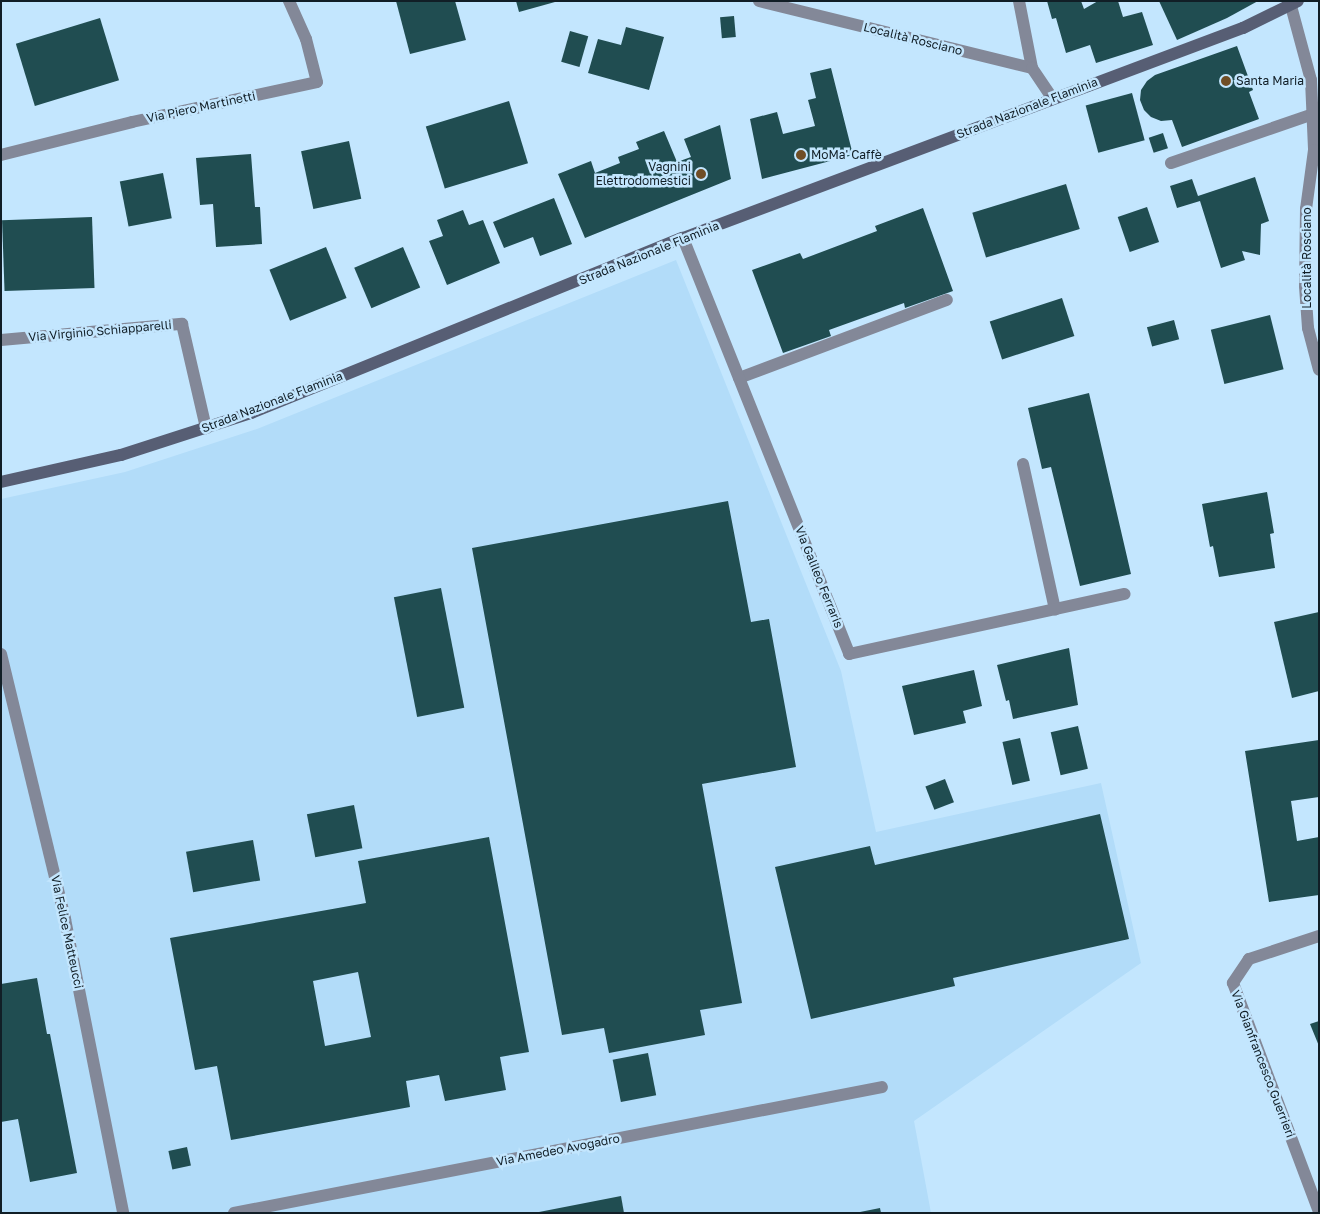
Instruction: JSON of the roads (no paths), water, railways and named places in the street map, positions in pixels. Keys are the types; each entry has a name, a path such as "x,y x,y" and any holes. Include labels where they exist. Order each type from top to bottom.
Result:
{"main road":[{"name":"Strada Nazionale Flaminia","path":"1,482 120,455 251,413 683,238 1052,98 1243,28 1294,4"}],"street":[{"name":"Via Piero Martinetti","path":"1,155 132,122 317,82 306,39 289,1"},
{"name":"Località Rosciano","path":"759,1 1032,68"},
{"path":"1019,1 1032,68 1052,98"},
{"name":"Strada Nazionale Flaminia","path":"1294,4 1311,80 1313,114"},
{"name":"Località Rosciano","path":"1313,114 1316,151 1306,209 1305,286 1308,328 1319,370"},
{"path":"1171,163 1313,114"},
{"name":"Via Galileo Ferraris","path":"683,238 850,654 1125,594"},
{"path":"739,378 947,300"},
{"name":"Via Virginio Schiapparelli","path":"1,340 182,324 206,428"},
{"path":"1023,464 1055,610"},
{"name":"Via Felice Matteucci","path":"1,654 65,919 122,1213"},
{"name":"Via Gianfrancesco Guerrieri","path":"1319,936 1249,959 1233,983 1319,1212"},
{"name":"Via Amedeo Avogadro","path":"234,1213 882,1087"}],"place":[{"name":"Santa Maria","path":"1226,81"},
{"name":"MoMa' Caffè","path":"801,155"},
{"name":"Vagnini Elettrodomestici","path":"701,174"}]}
